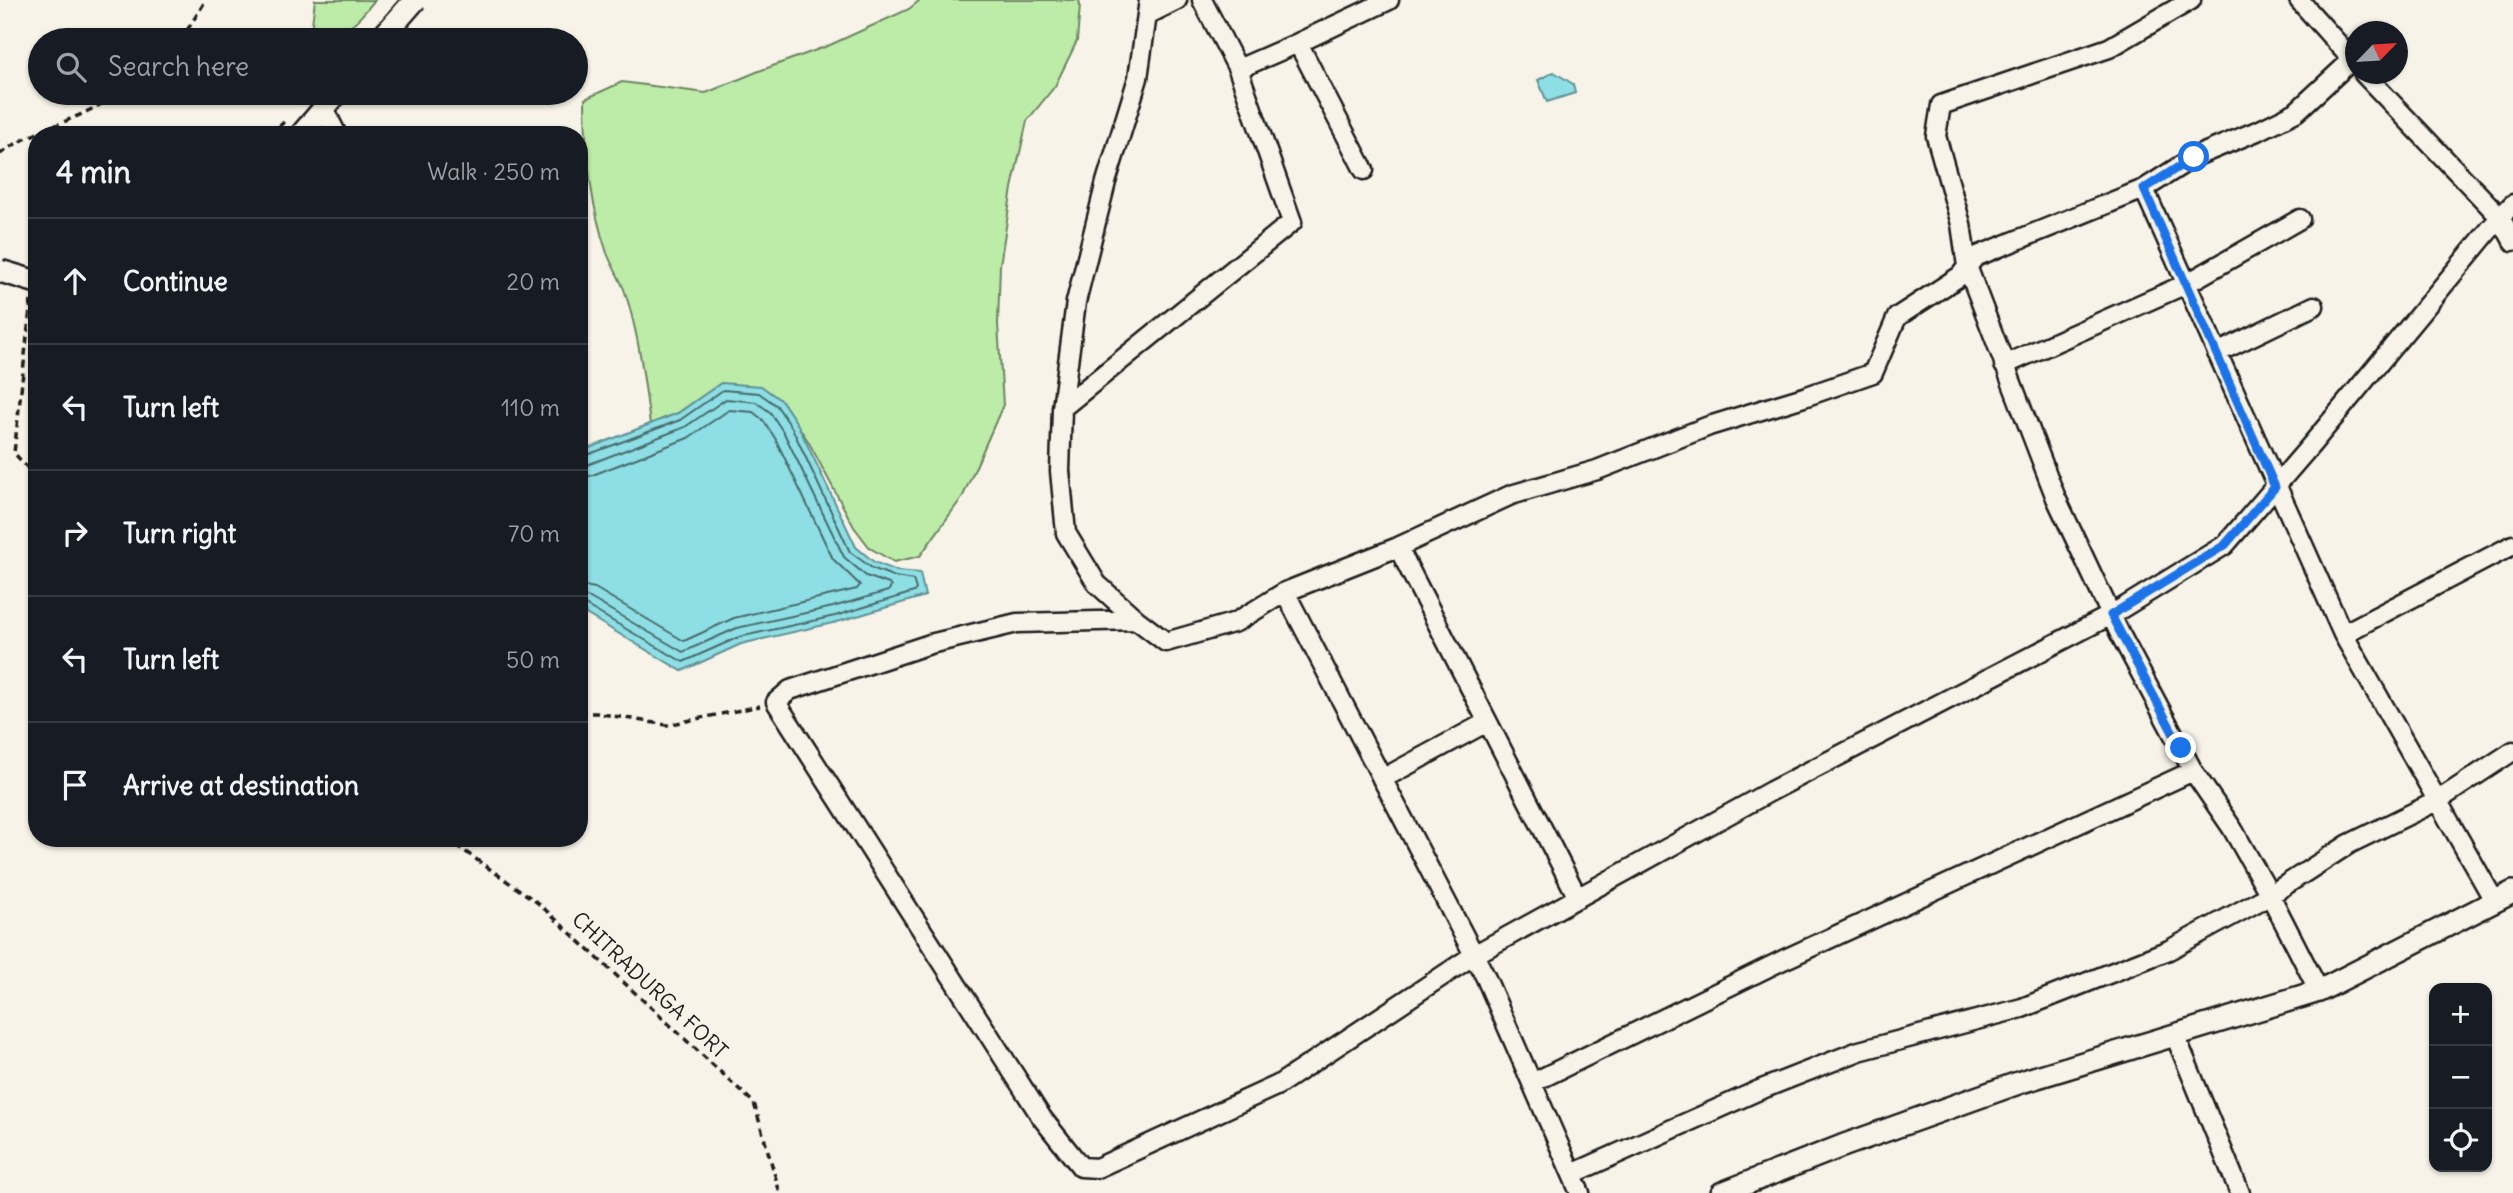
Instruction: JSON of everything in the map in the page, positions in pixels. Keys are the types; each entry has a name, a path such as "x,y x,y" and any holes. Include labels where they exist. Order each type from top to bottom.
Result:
{"street":[{"path":"390,28 415,0"},
{"path":"1177,0 1149,7 1138,78 1106,182 1076,302 1062,408 1060,471 1066,533 1097,584 1166,642 1236,622 1285,592 1398,547 1511,495 1597,470 1709,426 1873,373 1897,317 1960,276 1975,257 2144,189 2194,157 2296,112 2345,75"},
{"path":"1062,408 1292,222 1238,69 1202,0"},
{"path":"1238,69 1388,0"},
{"path":"2192,0 2109,48 1941,105 1936,136 1961,224 1967,266 2056,498 2111,615 2193,771 2232,828 2319,991"},
{"path":"2299,0 2345,52"},
{"path":"1298,43 1364,170"},
{"path":"2376,84 2506,210 2513,241"},
{"path":"309,126 327,105"},
{"path":"332,105 335,126"},
{"path":"1722,1193 1842,1146 2021,1082 2319,991 2504,897 2437,799 2343,634 2144,189"},
{"path":"1137,620 1017,624 930,644 790,690 776,702 1042,1118 1081,1167 1097,1168 1278,1085 1474,956 1771,791 2111,615 2225,545 2506,210"},
{"path":"2004,365 2185,282 2300,219"},
{"path":"0,271 28,285"},
{"path":"2217,353 2314,306"},
{"path":"2343,634 2513,545"},
{"path":"1398,547 1578,898"},
{"path":"1285,592 1474,956 1580,1193"},
{"path":"1382,779 1488,722"},
{"path":"1572,1174 1757,1091 1859,1051 2022,1008 2169,950 2270,895 2349,844 2437,799 2513,751"},
{"path":"1532,1083 1783,960 2193,771"},
{"path":"2175,1035 2240,1193"}],"path":[{"path":"188,28 206,0"},
{"path":"56,126 102,105"},
{"path":"0,154 28,138"},
{"path":"28,338 14,453 28,468"},
{"path":"588,713 667,724 776,702"},
{"name":"CHITRADURGA FORT","path":"459,847 538,903 754,1103 780,1193"}],"green space":[{"path":"315,0 375,0 349,28 312,28"},
{"path":"920,0 1079,0 1080,5 1077,41 1055,86 1027,121 1012,188 1000,265 998,324 1003,405 963,496 920,556 894,562 870,548 854,527 808,441 782,401 721,383 678,413 650,424 641,357 630,308 607,253 596,215 588,164 585,105 588,105 588,98 622,82 706,93 830,45 909,9"}],"water":[{"path":"1554,72 1573,84 1575,93 1547,102 1538,80"},
{"path":"721,383 761,386 782,401 798,425 856,547 874,562 897,571 920,573 925,596 837,622 741,644 682,671 588,615 588,448 678,413"}],"route":[{"path":"2181,748 2111,615 2225,545 2275,487 2144,189 2194,157"}]}
